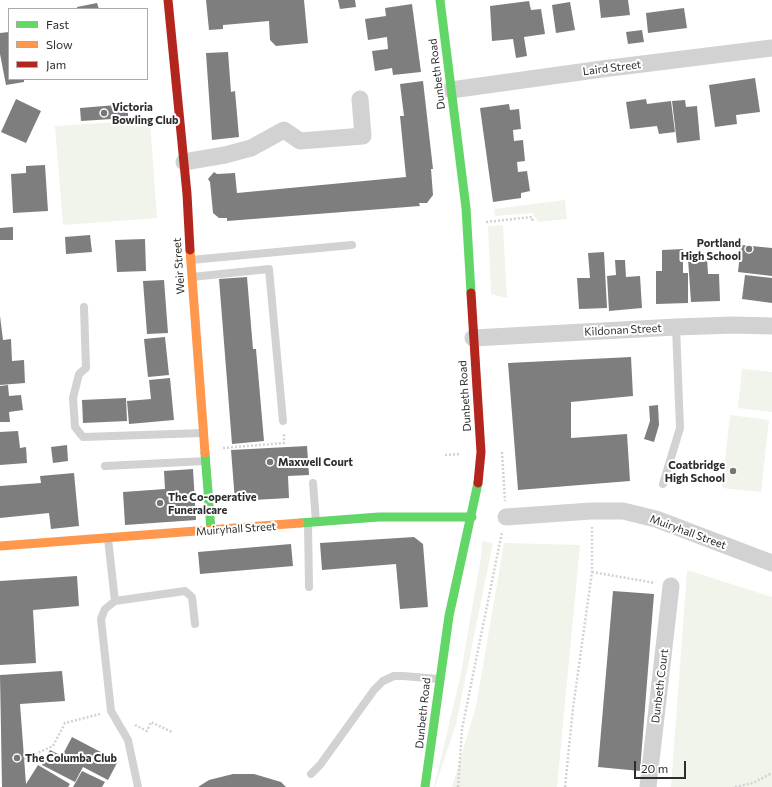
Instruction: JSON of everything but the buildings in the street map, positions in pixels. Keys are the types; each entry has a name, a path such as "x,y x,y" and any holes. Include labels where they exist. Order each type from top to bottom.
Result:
{"street":[{"name":"Weir Street","path":"168,0 184,162 191,278 207,461 211,530"},
{"name":"Dunbeth Road","path":"425,787 429,766 439,679 457,573 477,491 481,452 467,224 440,0"},
{"name":"Laird Street","path":"451,90 602,69 772,48"},
{"path":"184,162 225,155 251,148 284,130 300,141 363,136 360,99"},
{"name":"Kildonan Street","path":"473,338 676,327 734,325 772,326"},
{"name":"Muiryhall Street","path":"506,517 591,511 623,511 656,519 772,563"},
{"name":"Muiryhall Street","path":"0,546 379,518 472,516"},
{"name":"Dunbeth Court","path":"648,787 671,586"}],"lane":[{"path":"190,260 352,245"},
{"path":"191,278 269,269 283,421"},
{"path":"84,307 86,368 79,374 73,398 75,427 83,437 204,433"},
{"path":"663,484 680,428 676,327"},
{"path":"104,466 207,461"},
{"path":"310,587 313,483"},
{"path":"108,539 115,601"},
{"path":"138,787 128,740 111,711 101,619 105,609 115,601 185,591 192,597 195,624"},
{"path":"311,774 320,765 374,690 383,681 394,676 439,679"}],"path":[{"path":"467,224 532,217 533,222"},
{"path":"205,449 284,443 283,421"},
{"path":"458,787 462,729 506,517 502,452 481,452"},
{"path":"445,455 450,455"},
{"path":"565,787 573,708 592,572 591,511"},
{"path":"592,572 671,586"},
{"path":"24,758 28,758 53,746 65,723 111,711"},
{"path":"131,730 135,725 147,731 152,722 172,732"},
{"path":"735,787 753,783 772,774"}],"shaded area":[{"path":"150,120 157,218 63,225 55,126"},
{"path":"565,200 567,219 538,222 533,213 495,216 494,209"},
{"path":"503,225 507,298 491,294 488,226"},
{"path":"742,369 772,372 772,412 738,408"},
{"path":"730,415 769,420 761,492 722,488"},
{"path":"482,541 493,543 456,724 434,787 460,678 481,557"},
{"path":"504,543 580,545 557,787 452,787 476,706"},
{"path":"687,570 772,597 772,787 671,787"}],"traffic: fast":[{"path":"440,0 466,208 471,293"},
{"path":"205,453 211,530"},
{"path":"425,787 449,616 478,483"},
{"path":"300,523 379,517 472,517"}],"traffic: slow":[{"path":"190,250 205,453"},
{"path":"0,546 300,523"}],"traffic: jam":[{"path":"168,0 187,194 190,250"},
{"path":"471,293 481,452 478,483"}],"place":[{"name":"Victoria Bowling Club","path":"104,113"},
{"name":"Portland High School","path":"749,249"},
{"name":"Maxwell Court","path":"270,462"},
{"name":"Coatbridge High School","path":"733,471"},
{"name":"The Co-operative Funeralcare","path":"160,503"},
{"name":"The Columba Club","path":"17,758"}]}
